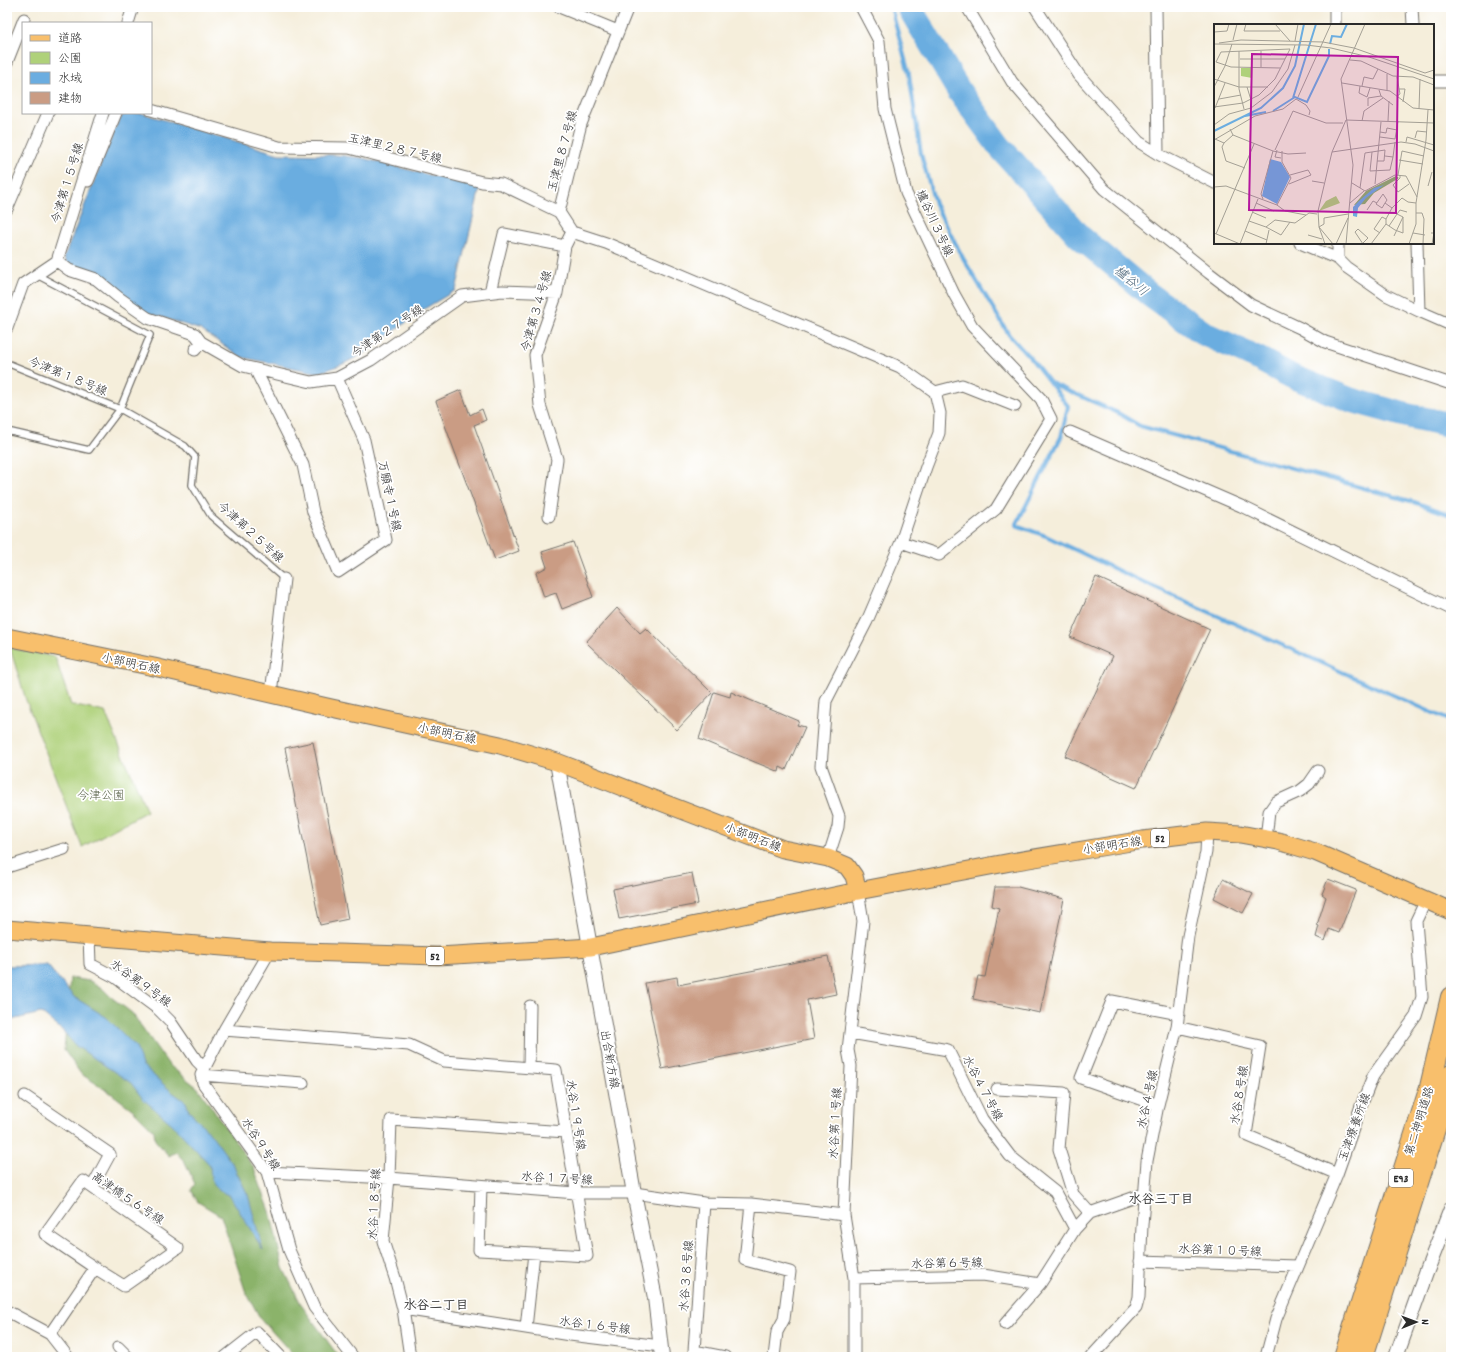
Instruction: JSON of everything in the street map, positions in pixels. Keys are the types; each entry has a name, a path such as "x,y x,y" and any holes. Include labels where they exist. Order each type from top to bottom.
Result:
{"highway":[{"name":"第二神明道路","path":"1344,1357 1430,1087 1451,997"},
{"name":"第二神明道路","path":"1363,1357 1451,1075"}],"main road":[{"name":"小部明石線","path":"7,637 154,667 500,745 557,762 783,849 828,858 847,866 854,876 858,891"},
{"name":"小部明石線","path":"7,929 270,951 438,956 591,947 858,891 1010,862 1143,840 1207,832 1240,834 1278,840 1315,852 1451,911"}],"street":[{"path":"128,22 133,7"},
{"path":"559,7 618,31"},
{"name":"玉津里８７号線","path":"559,212 581,124 628,7"},
{"name":"櫨谷川３号線","path":"861,7 879,41 885,109 906,193 954,294 972,326 1041,398 1051,419 996,509 939,555 901,542"},
{"path":"967,7 1012,82 1104,189 1209,273 1251,305 1325,342 1451,384"},
{"path":"1035,7 1079,75 1139,142 1158,154 1214,182"},
{"path":"1156,7 1158,154"},
{"path":"1335,7 1335,24"},
{"path":"1412,7 1412,24"},
{"path":"7,62 22,23"},
{"path":"1434,81 1451,81"},
{"name":"玉津里２８７号線","path":"152,110 279,147 349,148 482,182 501,184 559,212"},
{"path":"7,209 11,188 48,114"},
{"name":"今津第１５号線","path":"57,261 103,114"},
{"path":"75,202 82,197 116,114"},
{"path":"559,212 572,232 606,243 900,367 935,392 940,412 939,433 901,542 866,621 826,701 821,766 839,816 838,827 828,858"},
{"name":"今津第３４号線","path":"549,516 557,459 540,405 535,356 557,293 565,246 572,232"},
{"path":"490,292 504,234 565,246"},
{"path":"1302,244 1338,259 1346,267 1386,296 1451,325"},
{"path":"1338,244 1338,259"},
{"path":"1417,244 1419,311"},
{"path":"7,328 23,284 57,261"},
{"name":"今津第２７号線","path":"57,261 69,270 96,279 118,297 148,318 195,334 198,346 243,366 311,382 337,378 371,360 462,296 502,291 557,293"},
{"name":"万願寺１号線","path":"255,369 303,465 313,512 338,572 386,540 364,440 337,378"},
{"path":"935,392 962,385 1015,406"},
{"path":"1070,432 1241,506 1451,609"},
{"name":"今津第２５号線","path":"271,694 284,579"},
{"name":"出合新方線","path":"557,762 654,1298 661,1351"},
{"path":"1266,839 1269,812 1276,802 1300,791 1309,784 1318,771"},
{"name":"水谷４号線","path":"1091,1357 1136,1308 1140,1297 1140,1261 1147,1160 1158,1105 1177,1027 1188,936 1206,852 1207,832"},
{"path":"7,867 64,849"},
{"name":"水谷第１号線","path":"854,1357 854,1278 844,1215 851,1066 848,1050 863,921 858,891"},
{"name":"玉津療養所線","path":"1266,1357 1276,1319 1338,1174 1361,1106 1373,1076 1416,1016 1422,997 1416,922 1426,900"},
{"name":"水谷第９号線","path":"89,936 90,964 115,978 158,1009 170,1020 202,1071"},
{"path":"270,951 202,1071 303,1083"},
{"path":"1158,1105 1081,1078 1112,1001 1179,1014"},
{"path":"529,1068 530,1006"},
{"name":"水谷８号線","path":"1177,1027 1260,1046 1246,1135 1338,1174"},
{"name":"水谷１９号線","path":"224,1030 409,1045 444,1061 556,1070 587,1256 479,1250 481,1186"},
{"name":"水谷４７号線","path":"850,1034 948,1050 982,1119 1010,1156 1055,1192 1075,1228"},
{"name":"水谷９号線","path":"202,1071 203,1083 267,1172 289,1250 314,1308 352,1357"},
{"path":"997,1089 1064,1093 1059,1149 1073,1194 1090,1213"},
{"path":"25,1096 110,1154 92,1187"},
{"name":"水谷１８号線","path":"410,1357 403,1309 383,1241 391,1120 566,1132"},
{"name":"水谷１７号線","path":"267,1172 388,1178 576,1193 634,1193 704,1203 751,1204 844,1215"},
{"name":"高津橋５６号線","path":"83,1181 178,1248 124,1286 95,1268 45,1234 83,1181"},
{"path":"1005,1324 1040,1284 1075,1228 1090,1213 1144,1194"},
{"name":"水谷３８号線","path":"704,1203 694,1351 725,1357"},
{"path":"751,1204 745,1260 790,1272 784,1319 777,1332 774,1357"},
{"path":"1396,1357 1451,1209"},
{"path":"403,1309 526,1328 534,1253"},
{"name":"水谷第１０号線","path":"1140,1261 1298,1266"},
{"path":"50,1334 95,1268"},
{"name":"水谷第６号線","path":"854,1278 983,1274 1040,1284"},
{"path":"7,1311 50,1334 68,1357"},
{"name":"水谷１６号線","path":"526,1328 661,1351"},
{"path":"225,1357 257,1332 281,1357"},
{"path":"118,1347 128,1357"}],"lane":[{"path":"7,431 89,450 120,409 150,336 37,275"},
{"name":"今津第１８号線","path":"7,363 120,409 185,446 195,457 192,485"},
{"name":"今津第２５号線","path":"192,485 211,516 284,579"}],"green space":[{"name":"今津公園","path":"10,648 55,657 71,705 105,712 147,811 82,847 26,700"},
{"path":"70,978 90,981 102,988 132,1013 169,1065 198,1088 254,1168 270,1211 283,1268 302,1306 339,1357 295,1357 260,1318 245,1290 221,1216 198,1202 191,1190 195,1184 185,1162 176,1152 169,1156 155,1140 154,1131 133,1110 108,1091 81,1074 64,1050"}],"water":[{"path":"126,114 144,114 279,154 336,155 362,158 480,188 456,290 424,309 365,353 343,364 319,373 241,357 201,330 145,312 67,263 64,257 117,124 122,116"},
{"path":"47,965 74,997 106,1017 136,1047 142,1065 172,1092 186,1102 189,1111 211,1134 232,1163 248,1195 263,1250 230,1196 218,1190 211,1179 210,1165 172,1124 143,1099 131,1083 76,1046 62,1030 41,1013 7,1021 7,966"}],"building":[{"path":"461,390 470,415 482,409 486,420 474,425 519,551 495,560 436,401"},
{"path":"573,542 593,597 562,609 556,593 544,597 536,573 547,567 542,552"},
{"path":"1096,577 1210,629 1136,788 1065,756 1113,656 1070,637"},
{"path":"617,608 640,633 646,628 712,693 677,730 586,642"},
{"path":"714,692 730,697 731,692 799,721 797,725 805,727 786,770 780,767 779,772 699,739"},
{"path":"313,742 348,919 320,925 285,748"},
{"path":"692,873 698,904 619,919 613,889"},
{"path":"1223,879 1253,894 1243,913 1214,898"},
{"path":"1328,879 1356,890 1339,933 1329,929 1325,941 1316,937 1319,926 1317,925 1326,897 1322,894"},
{"path":"995,887 1018,887 1064,899 1040,1013 973,999 978,976 985,977 999,908 992,906"},
{"path":"828,956 836,994 807,1000 814,1039 662,1069 645,983 677,977 678,985"}],"waterway":[{"path":"891,7 909,74 921,154 935,204 963,258 1009,335 1033,361 1068,406 1061,437 1016,525 1046,536 1140,581 1451,721"},
{"name":"櫨谷川","path":"909,7 959,91 999,146 1079,236 1150,295 1205,334 1257,358 1291,376 1351,400 1409,416 1451,425"},
{"path":"1051,383 1118,413 1140,426 1414,502 1451,515"}],"district":[{"name":"水谷三丁目","path":"1161,1198"},
{"name":"水谷二丁目","path":"436,1304"}]}
